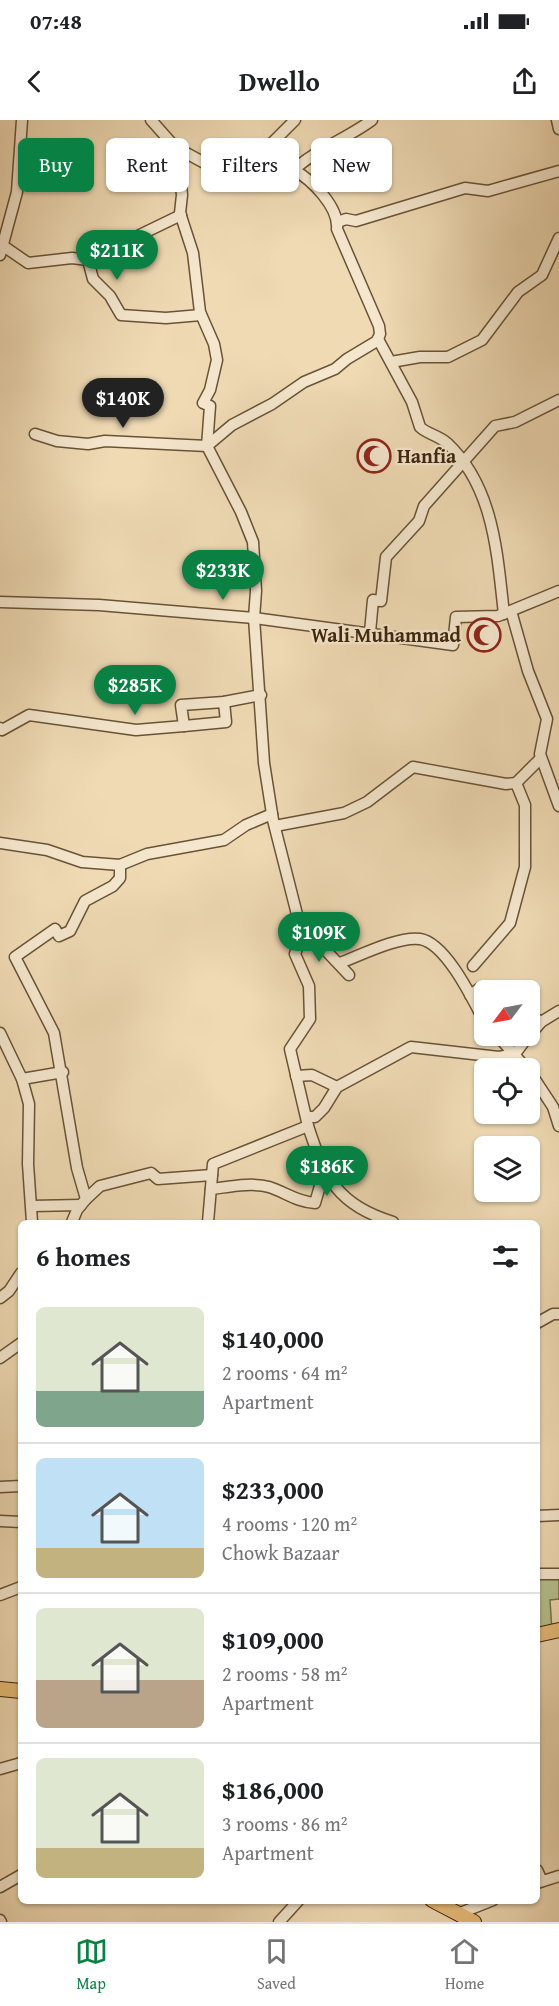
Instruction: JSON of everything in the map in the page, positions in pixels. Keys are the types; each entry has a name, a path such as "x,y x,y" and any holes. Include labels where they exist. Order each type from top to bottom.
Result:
{"main road":[{"path":"540,1634 559,1630"},
{"path":"0,1689 18,1691"},
{"path":"439,1904 474,1922"}],"street":[{"path":"22,120 21,165 4,219 1,250 28,263 72,258 88,260 181,215"},
{"path":"151,120 167,138"},
{"path":"277,138 295,120"},
{"path":"299,165 304,160 350,137 372,120"},
{"path":"557,120 559,129"},
{"path":"338,222 346,219 357,221 465,188 488,191 559,171"},
{"path":"299,174 316,187 338,222 337,229 379,326 378,339 412,402 420,426 438,435 475,476 487,507 498,555 504,614 547,726 541,758 559,806"},
{"path":"181,192 181,215 193,253 201,315 214,344 217,360 210,390 203,403 210,406 207,446 253,542 254,618 264,763 272,814 303,934 295,954 309,986 310,1019 290,1049 308,1121 327,1177 352,1205 388,1220"},
{"path":"391,362 420,357 448,357 482,340 518,292 542,275 558,243"},
{"path":"88,260 93,279 110,296 121,315 166,318 201,315"},
{"path":"35,434 57,441 88,444 105,441 207,446 232,425 272,404 304,382 335,369 347,358 378,339"},
{"path":"370,632 373,600 381,601 386,557 419,521 424,506 434,498 462,460 495,426 515,422 559,400"},
{"path":"0,602 99,605 254,618 453,645 456,617 504,614 559,591"},
{"path":"184,726 182,705 224,702 261,695"},
{"path":"0,728 29,715 136,730 226,722 224,702"},
{"path":"547,726 559,724"},
{"path":"275,826 344,813 367,802 413,767 506,784 516,783 541,758"},
{"path":"473,966 510,922 525,867 525,805 516,783"},
{"path":"0,843 47,850 82,862 120,865 147,854 224,840 246,825 272,814"},
{"path":"83,1202 63,1072 54,1033 15,957 55,929 59,936 70,931 85,901 106,891 120,878 120,865"},
{"path":"303,934 314,938 349,975"},
{"path":"340,963 400,941 418,939 430,942 442,955 474,1002"},
{"path":"470,995 474,992"},
{"path":"541,1022 559,1011"},
{"path":"0,1033 22,1079 29,1104 28,1164 33,1220"},
{"path":"507,1046 518,1058"},
{"path":"208,1220 213,1164 226,1157 290,1135 324,1108 337,1087 411,1047 499,1057 515,1054 521,1046"},
{"path":"22,1079 63,1072"},
{"path":"296,1076 312,1075 337,1087"},
{"path":"540,1087 553,1107 559,1126"},
{"path":"73,1220 83,1202 100,1186 151,1173 158,1179 212,1175"},
{"path":"211,1190 232,1186 269,1187 300,1201 315,1203 320,1186 327,1177"},
{"path":"32,1206 83,1202"},
{"path":"0,1298 9,1291 18,1278"},
{"path":"540,1321 553,1314 559,1314"},
{"path":"0,1358 18,1345"},
{"path":"0,1487 18,1482"},
{"path":"540,1516 559,1515"},
{"path":"0,1521 18,1522"},
{"path":"540,1574 559,1574"},
{"path":"0,1595 18,1588"},
{"path":"0,1769 18,1764"},
{"path":"540,1882 559,1875"},
{"path":"0,1887 18,1877"},
{"path":"279,1922 295,1904"},
{"path":"458,1914 483,1904"}],"green space":[{"path":"540,1574 559,1574 559,1599 550,1600 552,1631 540,1635"}],"place":[{"name":"Hanfia","path":"374,456"},
{"name":"Wali Muhammad","path":"484,635"}]}
